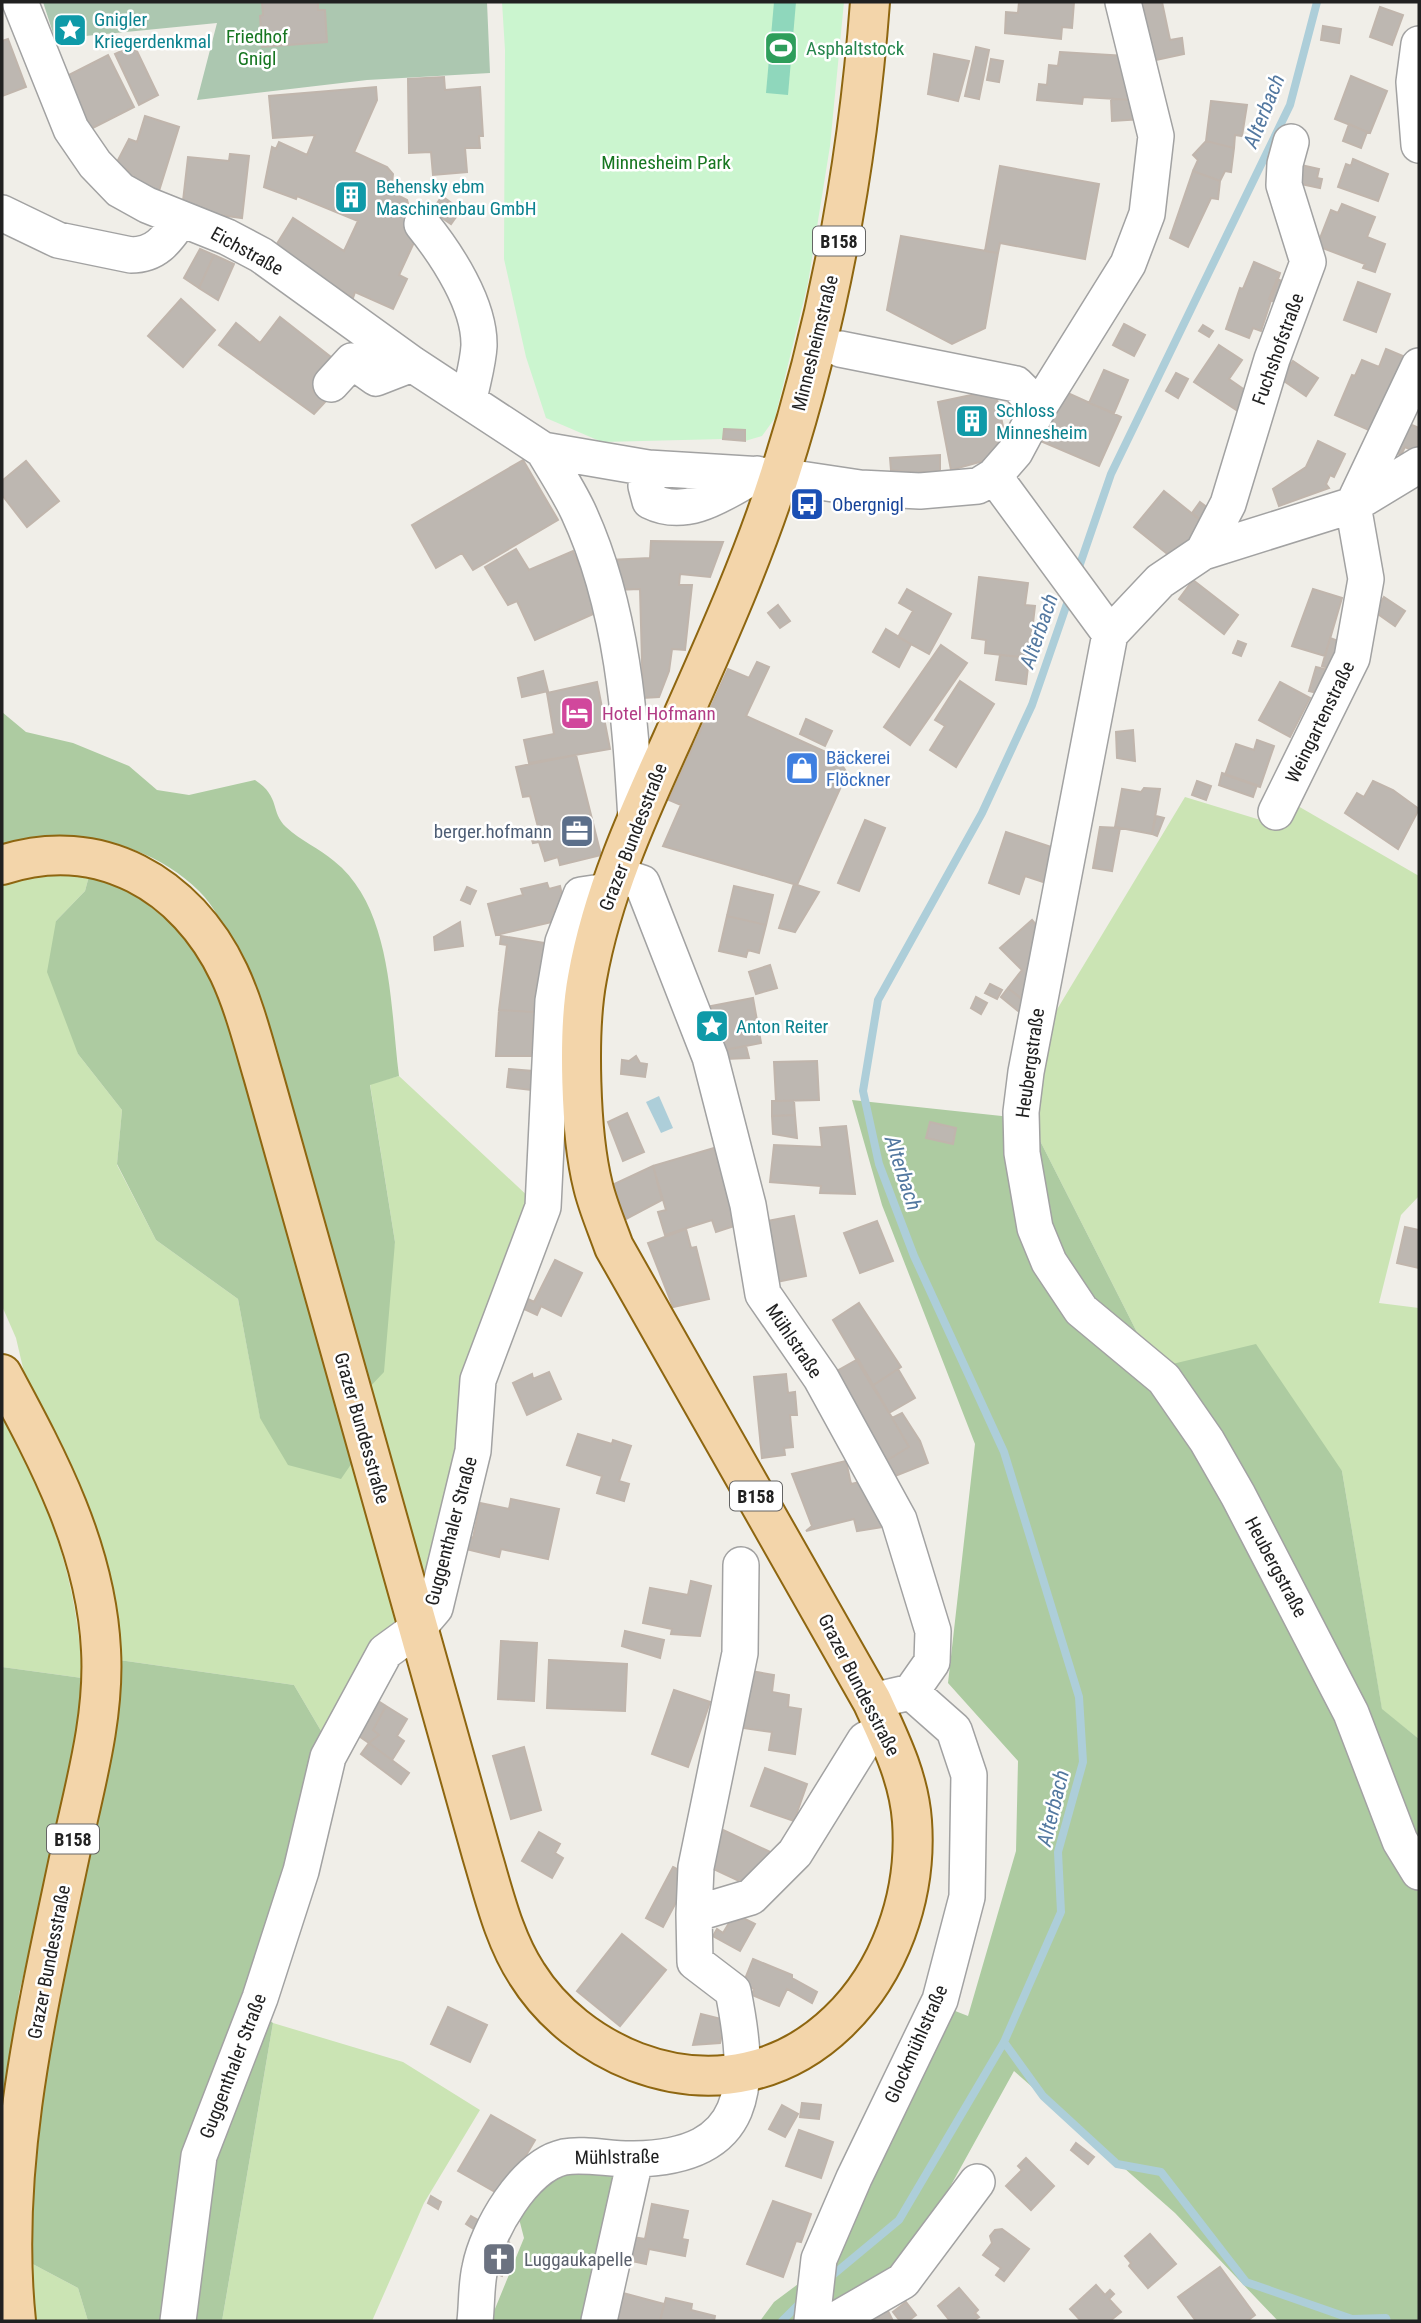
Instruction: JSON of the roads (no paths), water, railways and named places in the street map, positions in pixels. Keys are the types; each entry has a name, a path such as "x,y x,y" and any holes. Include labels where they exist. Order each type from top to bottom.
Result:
{"main road":[{"name":"Minnesheimstraße","path":"768,475 806,386 836,258 863,92 870,2"},
{"name":"Grazer Bundesstraße","path":"2,865 21,859 79,856 123,866 159,886 194,916 229,973 263,1075 499,1913 526,1974 561,2016 609,2052 657,2070 710,2077 769,2067 811,2045 853,2009 883,1966 904,1913 911,1860 912,1822 905,1776 878,1715 614,1247 592,1185 581,1088 586,981 611,883 636,820 730,609 768,475"},
{"name":"Grazer Bundesstraße","path":"2,1374 57,1479 79,1535 94,1588 102,1652 98,1720 39,1994 13,2201 16,2321"}],"street":[{"name":"Eichstraße","path":"20,2 62,110 81,146 120,190 227,237 261,255 412,364 543,450 648,468 768,475"},
{"path":"768,475 860,488 920,491 978,486 994,476 1015,452 1038,407 1128,264 1146,214 1156,136 1123,2"},
{"path":"1419,44 1414,82 1419,145"},
{"name":"Fuchshofstraße","path":"1203,552 1228,503 1259,396 1308,262 1284,185 1285,164 1291,142"},
{"path":"2,213 58,240 131,255 142,255 162,245 181,219"},
{"path":"422,224 451,260 469,303 479,345 469,400"},
{"path":"840,349 1016,384 1038,407"},
{"path":"331,384 352,361 376,378 412,364"},
{"path":"1353,505 1419,366"},
{"name":"Eichstraße","path":"543,450 579,513 619,643 629,709 636,820"},
{"path":"994,476 1110,634 1160,581 1203,552 1353,505 1419,465"},
{"name":"Weingartenstraße","path":"1276,812 1352,658 1366,579 1353,505"},
{"name":"Heubergstraße","path":"1110,634 1024,1085 1021,1112 1022,1153 1035,1228 1049,1262 1081,1310 1164,1379 1207,1441 1238,1495 1340,1692 1400,1841 1419,1872"},
{"name":"Guggenthaler Straße","path":"178,2321 199,2156 265,1985 302,1871 328,1757 385,1652 418,1628 435,1608 473,1451 478,1380 543,1207 553,1000 563,942 581,895 611,883"},
{"name":"Mühlstraße","path":"611,883 642,883 709,1057 748,1205 762,1294 821,1378 899,1520 933,1631 932,1661 911,1692"},
{"path":"741,1565 740,1653 696,1867 694,1914 751,1897 795,1853 878,1715 911,1692"},
{"name":"Glockmühlstraße","path":"812,2321 819,2259 854,2178 940,2000 967,1897 969,1775 954,1730 911,1692"},
{"name":"Mühlstraße","path":"475,2321 480,2266 498,2220 525,2180 563,2157 635,2160 696,2151 716,2136 730,2119 740,2092 743,2040 733,1991 695,1962 694,1914"},
{"path":"599,2321 635,2160"},
{"path":"834,2321 903,2281 977,2182"}],"water":[{"path":"659,1096 673,1128 661,1133 646,1102"}],"waterway":[{"name":"Alterbach","path":"1077,573 1111,474 1290,105 1317,2"},
{"name":"Alterbach","path":"828,2279 899,2220 1004,2042 1061,1912 1058,1852 1083,1762 1079,1697 1004,1452 914,1256 879,1164 863,1091 878,1000 982,813 1032,705 1070,595"},
{"path":"1004,2042 1043,2096 1117,2164 1161,2172 1246,2282 1352,2319 1386,2318 1387,2321"},
{"name":"Alterbach","path":"782,2321 802,2301"}],"place":[{"name":"Gnigler Kriegerdenkmal","path":"70,30"},
{"name":"Asphaltstock","path":"781,48"},
{"name":"Behensky ebm Maschinenbau GmbH","path":"351,197"},
{"name":"Schloss Minnesheim","path":"972,421"},
{"name":"Obergnigl","path":"807,504"},
{"name":"Hotel Hofmann","path":"577,713"},
{"name":"Bäckerei Flöckner","path":"802,768"},
{"name":"berger.hofmann","path":"577,831"},
{"name":"Anton Reiter","path":"712,1026"},
{"name":"Luggaukapelle","path":"499,2259"}],"park label":[{"name":"Friedhof Gnigl","path":"257,47"},
{"name":"Minnesheim Park","path":"666,162"}]}
